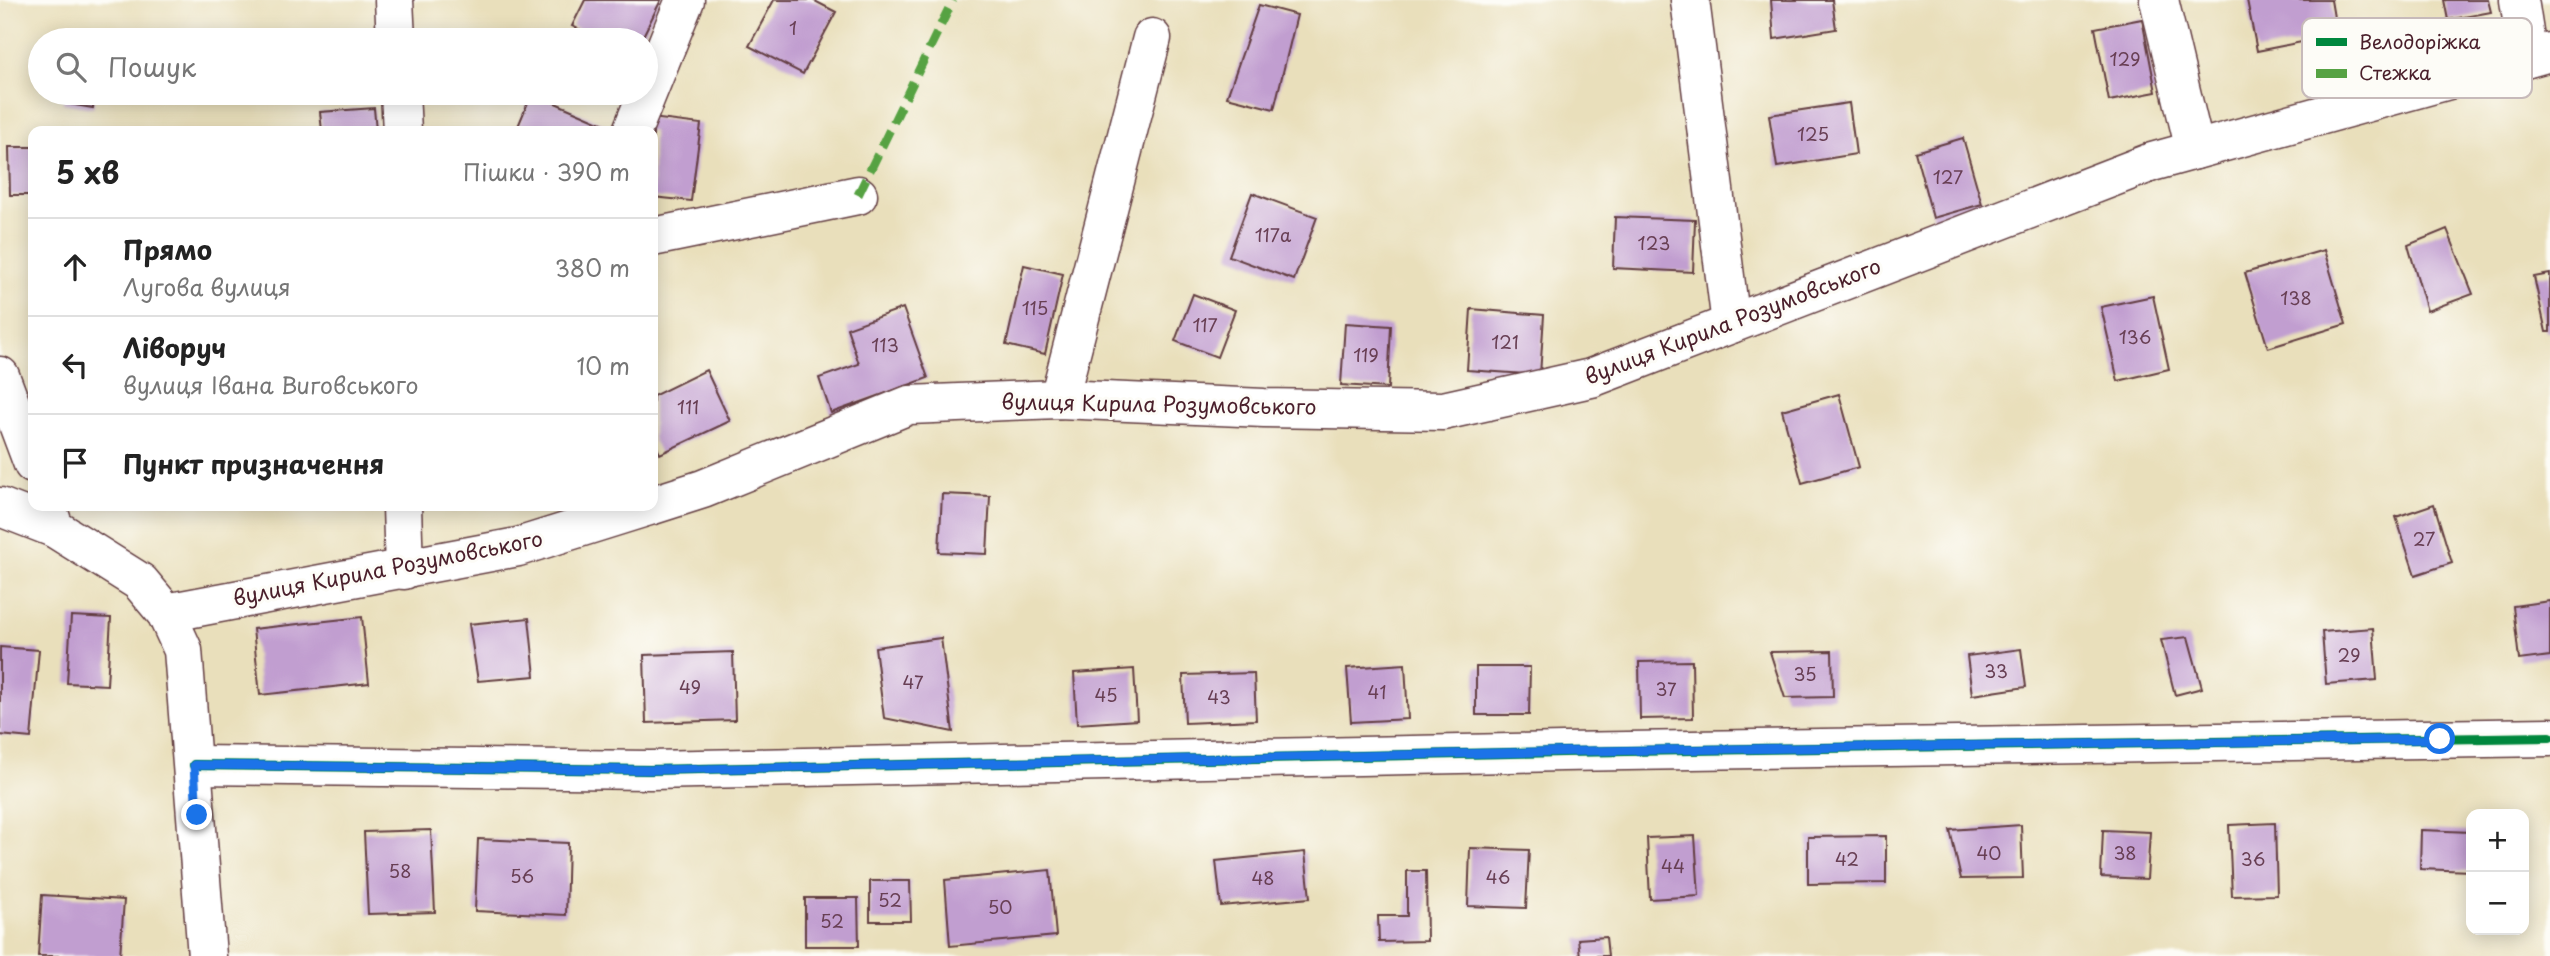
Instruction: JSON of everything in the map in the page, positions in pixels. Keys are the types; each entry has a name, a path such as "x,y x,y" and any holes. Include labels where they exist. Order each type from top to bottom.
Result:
{"street":[{"path":"394,0 395,28"},
{"path":"658,67 685,0"},
{"path":"1690,0 1731,324"},
{"path":"2159,0 2195,150"},
{"path":"2519,0 2526,18"},
{"path":"2532,36 2539,55"},
{"path":"1059,399 1152,38"},
{"name":"вулиця Кирила Розумовського","path":"658,503 703,489 909,405 1059,399 1264,408 1443,411 1591,377 2152,162 2383,98"},
{"path":"401,105 402,126"},
{"path":"634,126 643,105"},
{"path":"658,236 858,195"},
{"path":"0,376 28,451"},
{"path":"0,507 50,517 140,582 166,613 183,650 207,956"},
{"path":"402,511 404,570"},
{"name":"вулиця Кирила Розумовського","path":"166,613 518,547 632,511"},
{"path":"194,765 650,770 1577,751 2550,737"}],"building":[{"path":"585,0 661,0 647,28 572,26"},
{"path":"774,0 813,0 836,12 803,74 749,46"},
{"path":"1771,0 1832,0 1836,29 1774,39"},
{"path":"2247,0 2331,0 2334,18 2302,18 2302,42 2257,51"},
{"path":"2444,0 2488,0 2491,12 2448,18"},
{"path":"1259,5 1297,15 1274,109 1227,97"},
{"path":"2142,19 2156,92 2109,101 2095,28"},
{"path":"1849,103 1856,154 1777,167 1769,115"},
{"path":"527,105 560,105 609,126 518,126"},
{"path":"374,108 376,126 321,126 320,112"},
{"path":"643,117 701,124 691,201 658,198 658,126 642,126"},
{"path":"1963,138 1982,204 1933,218 1915,152"},
{"path":"9,147 28,147 28,195 10,195"},
{"path":"1252,193 1317,217 1294,280 1229,256"},
{"path":"1615,217 1695,220 1693,272 1613,268"},
{"path":"2447,229 2473,294 2427,311 2408,245"},
{"path":"2324,250 2346,324 2268,348 2245,273"},
{"path":"1024,265 1063,274 1045,354 1006,345"},
{"path":"2550,274 2550,332 2546,332 2534,277"},
{"path":"1193,294 1235,310 1217,357 1175,341"},
{"path":"2153,296 2169,369 2118,381 2101,307"},
{"path":"903,308 928,378 831,413 819,378 859,364 847,328"},
{"path":"1471,309 1544,315 1540,375 1467,370"},
{"path":"1345,323 1391,326 1388,388 1341,385"},
{"path":"706,370 730,421 660,454 658,394"},
{"path":"1839,394 1859,467 1802,483 1782,410"},
{"path":"942,494 990,496 987,554 939,552"},
{"path":"2434,504 2452,563 2415,575 2396,517"},
{"path":"2550,601 2550,656 2519,660 2513,606"},
{"path":"71,616 111,618 107,685 67,683"},
{"path":"362,617 369,683 260,695 253,629"},
{"path":"529,618 535,676 478,681 469,624"},
{"path":"2373,628 2377,680 2326,684 2322,632"},
{"path":"2188,637 2202,688 2175,695 2161,640"},
{"path":"941,638 953,732 884,718 875,647"},
{"path":"0,647 39,650 31,738 0,735"},
{"path":"2021,649 2026,687 1972,695 1967,656"},
{"path":"1832,651 1833,697 1785,698 1770,652"},
{"path":"733,652 735,720 646,723 644,655"},
{"path":"1692,661 1693,718 1640,719 1639,662"},
{"path":"1405,664 1408,719 1351,722 1347,668"},
{"path":"1476,667 1530,667 1529,715 1476,715"},
{"path":"1134,669 1137,720 1077,724 1074,673"},
{"path":"1254,673 1256,720 1185,723 1183,675"},
{"path":"2275,823 2277,895 2232,896 2229,825"},
{"path":"2021,825 2023,878 1961,879 1950,830"},
{"path":"431,830 435,912 368,914 364,832"},
{"path":"2103,830 2150,832 2147,879 2101,877"},
{"path":"2421,830 2466,832 2466,871 2420,869"},
{"path":"1695,836 1699,896 1650,899 1647,838"},
{"path":"1886,836 1886,883 1808,884 1808,837"},
{"path":"478,839 568,843 566,915 475,911"},
{"path":"1470,848 1529,850 1526,908 1468,906"},
{"path":"1305,852 1310,898 1221,906 1216,861"},
{"path":"1050,870 1056,936 950,946 945,880"},
{"path":"1407,871 1426,871 1427,941 1379,942 1378,916 1407,916"},
{"path":"870,881 910,881 911,921 870,921"},
{"path":"42,895 124,900 120,956 38,956"},
{"path":"805,898 858,898 859,946 805,946"},
{"path":"1606,937 1608,956 1580,956 1578,939"}],"marked path":[{"path":"858,195 953,0"}],"cycle path":[{"path":"194,765 650,770 1563,752 2550,737"}],"route":[{"path":"197,815 194,765 650,770 1590,751 2440,739"}]}
